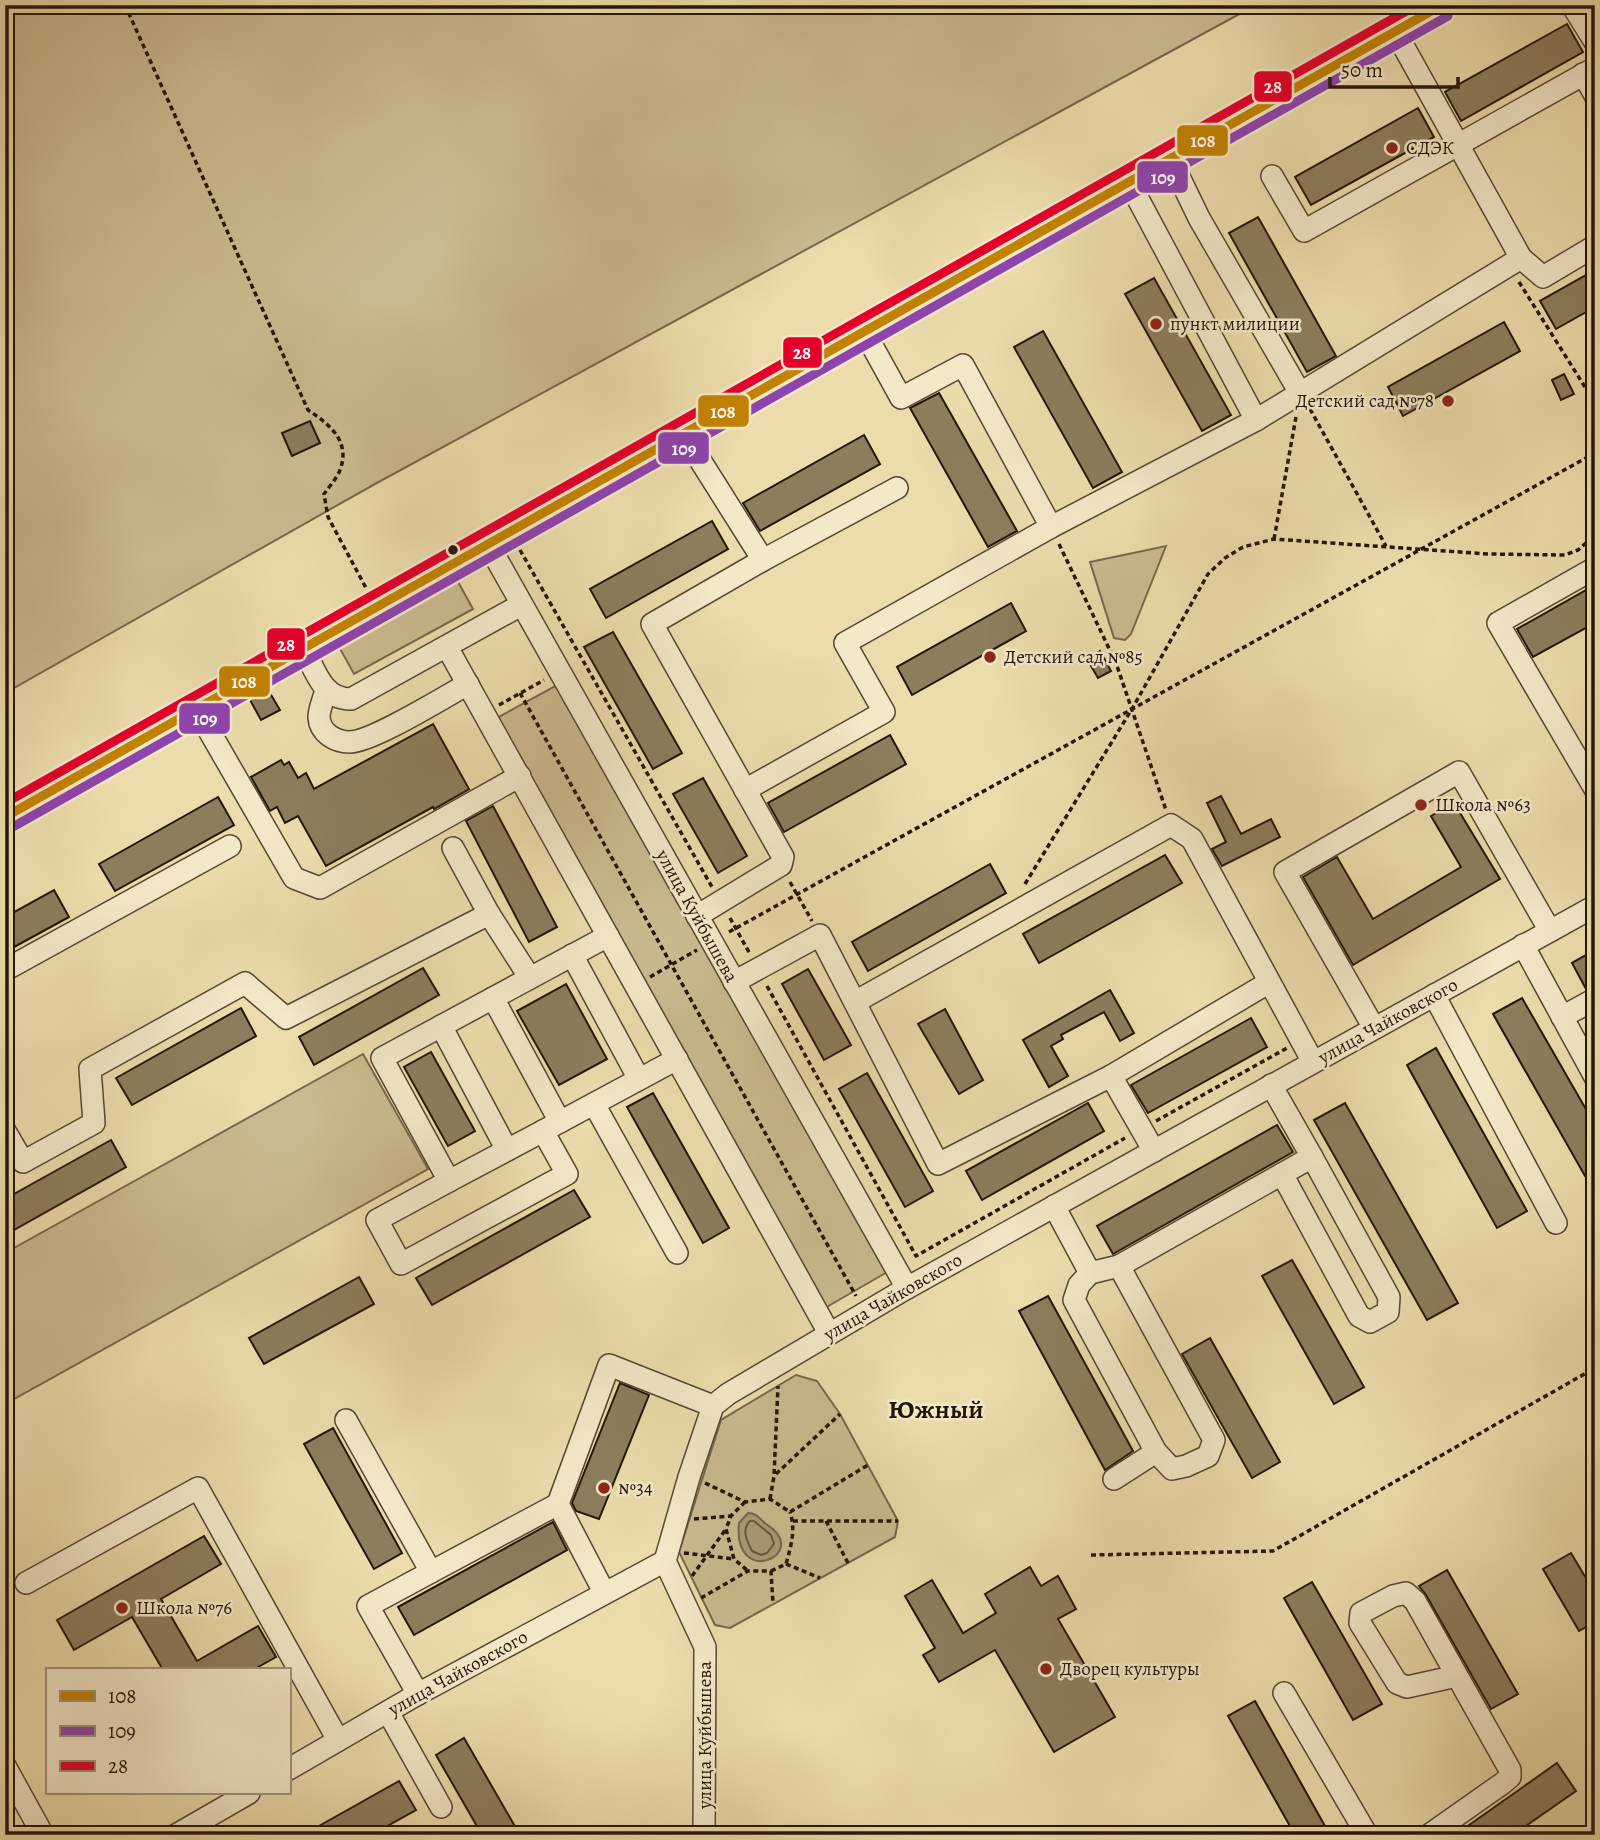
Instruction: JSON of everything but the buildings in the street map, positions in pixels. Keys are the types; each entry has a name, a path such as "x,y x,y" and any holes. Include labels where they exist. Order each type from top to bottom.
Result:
{"main road":[{"path":"5,817 1442,5"}],"street":[{"path":"1572,5 1595,42"},
{"path":"1395,31 1457,144 1515,262 1543,277 1595,246"},
{"path":"1272,176 1304,231 1589,71 1595,95"},
{"path":"1170,158 1199,218 1300,393"},
{"path":"1129,182 1256,420"},
{"path":"746,790 884,712 845,643 1051,527 1256,420 1515,262"},
{"path":"864,331 901,398 963,365 1051,527"},
{"path":"683,433 763,560"},
{"path":"697,916 781,866 783,857 652,624 897,488"},
{"name":"улица Куйбышева","path":"488,544 907,1288"},
{"path":"1595,568 1499,623 1595,789"},
{"path":"303,647 326,690 339,699 351,699 521,605"},
{"path":"447,647 829,1333"},
{"path":"326,690 319,716 322,729 332,738 349,742 368,738 468,684"},
{"path":"196,708 293,878 320,888 520,776"},
{"path":"1374,1028 1285,872 1459,772 1550,931"},
{"path":"855,1002 1171,825 1192,839 1313,1062"},
{"path":"5,970 230,846"},
{"path":"453,848 489,914 530,978"},
{"name":"улица Чайковского","path":"713,1406 728,1394 907,1288 1595,906"},
{"path":"5,1131 14,1167 94,1123 90,1069 244,983 286,1018 489,914"},
{"path":"734,982 820,935 938,1164 1111,1076 1268,983"},
{"path":"449,1181 382,1058 608,936"},
{"path":"1523,946 1595,1077"},
{"path":"572,955 639,1079"},
{"path":"1434,995 1556,1223"},
{"path":"493,998 552,1126 567,1174 401,1264 377,1220 449,1181 552,1126 594,1104 677,1059"},
{"path":"1562,1017 1595,999"},
{"path":"441,1026 507,1150"},
{"path":"1111,1076 1154,1151"},
{"path":"1271,1086 1389,1297 1388,1312 1370,1322 1359,1316 1282,1174"},
{"path":"594,1104 677,1253"},
{"path":"1119,1266 1214,1440 1208,1456 1186,1466 1172,1469 1156,1452 1074,1300 1079,1285 1090,1273 1119,1266 1312,1157"},
{"path":"1054,1206 1090,1273"},
{"path":"418,1694 368,1606 558,1504 609,1365 713,1406 689,1477 672,1556"},
{"path":"346,1420 431,1572"},
{"path":"1114,1479 1156,1452"},
{"path":"26,1583 198,1489 338,1740"},
{"path":"558,1504 604,1592"},
{"name":"улица Куйбышева","path":"672,1556 686,1605 705,1647 704,1835"},
{"name":"улица Чайковского","path":"290,1768 418,1694 672,1556"},
{"path":"1429,1835 1510,1777 1510,1770 1415,1601 1406,1593 1393,1595 1361,1613 1360,1623 1397,1684 1407,1687 1457,1676"},
{"path":"1284,1693 1367,1835"},
{"path":"388,1712 441,1807"},
{"path":"5,1766 14,1804 43,1835"},
{"path":"176,1835 247,1794"}],"path":[{"path":"125,5 308,410 330,424 342,443 341,469 324,494 328,517 375,607"},
{"path":"1515,262 1595,404"},
{"path":"1274,539 1300,393"},
{"path":"1300,393 1387,547"},
{"path":"636,985 1595,453"},
{"path":"1051,527 1116,663 1171,825"},
{"path":"1025,884 1132,709 1208,574 1225,558 1243,547 1274,539 1488,554 1565,555 1578,550 1595,535"},
{"path":"485,713 559,671"},
{"path":"520,693 865,1313"},
{"path":"781,866 820,935"},
{"path":"916,1256 1300,1040"},
{"path":"1091,1555 1273,1551 1595,1368"},
{"path":"770,1499 774,1476 778,1385"},
{"path":"774,1476 840,1414"},
{"path":"790,1512 868,1465"},
{"path":"701,1481 745,1502 770,1499 790,1512 793,1521 792,1544 786,1564"},
{"path":"691,1578 726,1529 731,1516 745,1502"},
{"path":"689,1519 731,1516"},
{"path":"793,1521 898,1521"},
{"path":"826,1521 848,1563"},
{"path":"726,1529 734,1559"},
{"path":"672,1556 734,1559 748,1571"},
{"path":"686,1605 748,1571 771,1571 786,1564 820,1578"},
{"path":"771,1571 773,1604"}],"shaded area":[{"path":"5,5 1256,5 375,484 5,693"},
{"path":"1166,546 1131,634 1125,640 1114,638 1090,562"},
{"path":"457,580 473,609 354,674 338,645"},
{"path":"557,685 889,1271 825,1308 497,718"},
{"path":"363,1054 428,1169 5,1404 5,1253"},
{"path":"796,1375 817,1381 840,1414 898,1521 895,1537 730,1628 715,1625 679,1552 721,1420"}],"water":[{"path":"748,1513 756,1515 778,1535 781,1546 777,1555 768,1560 757,1561 747,1556 740,1544 739,1523"}],"transit line":[{"name":"28","path":"5,803 1417,5"},
{"name":"108","path":"5,817 1442,5"},
{"name":"109","path":"11,828 1448,16"}],"place":[{"name":"СДЭК","path":"1392,148"},
{"name":"пункт милиции","path":"1156,324"},
{"name":"Детский сад №78","path":"1448,401"},
{"name":"Детский сад №85","path":"990,657"},
{"name":"Школа №63","path":"1421,805"},
{"name":"№34","path":"604,1488"},
{"name":"Школа №76","path":"122,1608"},
{"name":"Дворец культуры","path":"1046,1669"}],"district":[{"name":"Южный","path":"936,1409"}]}
